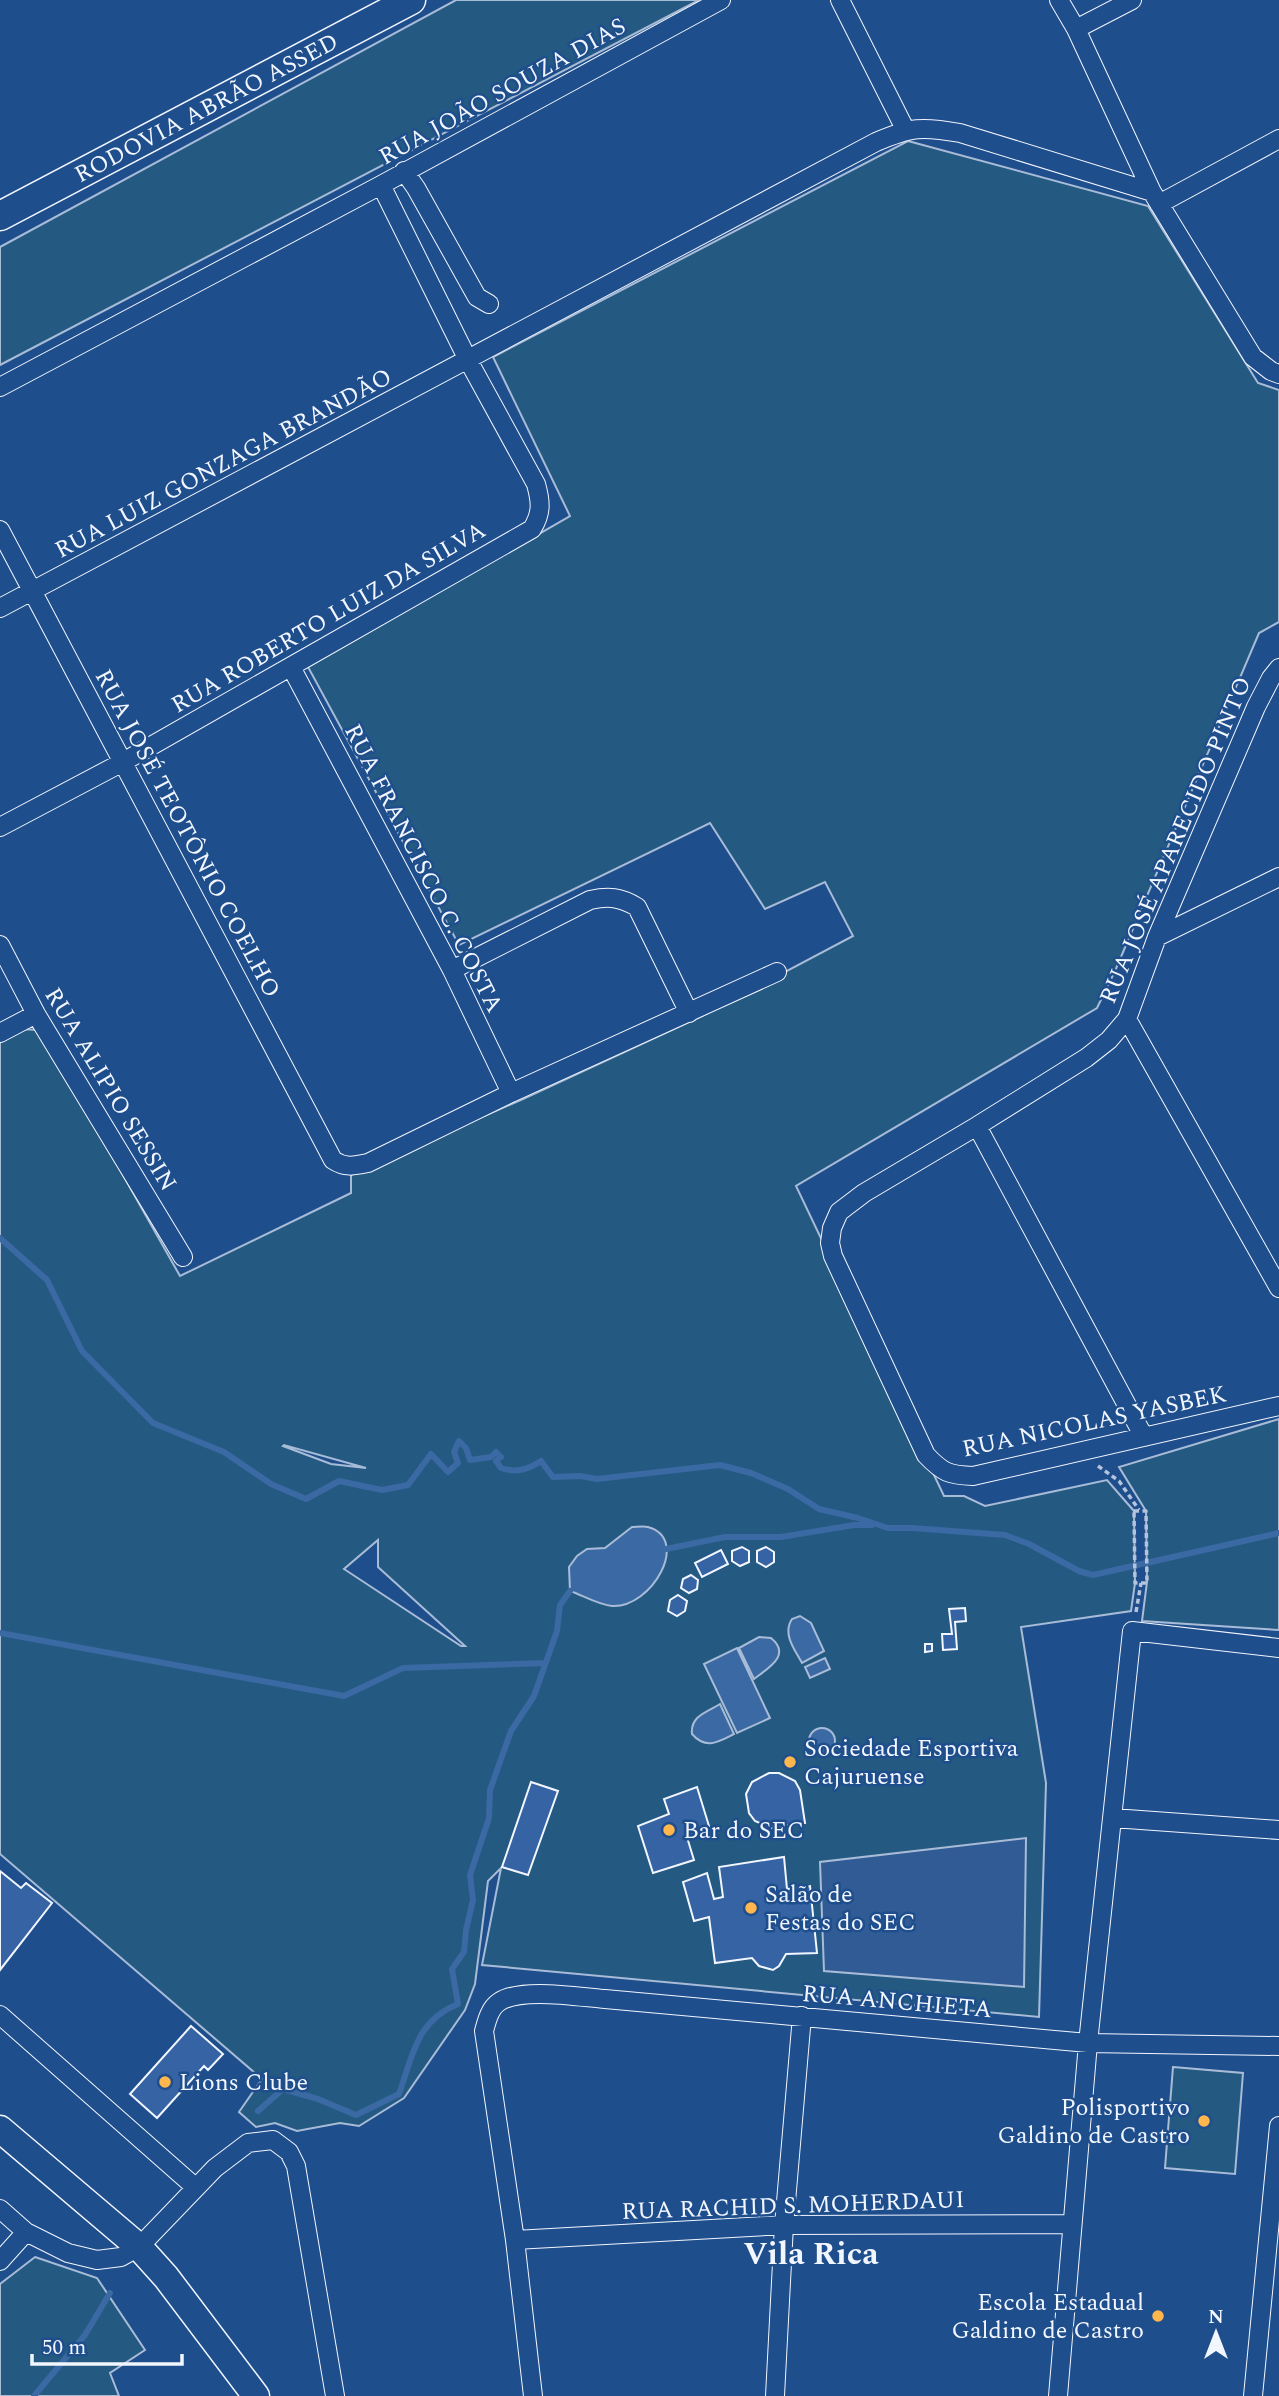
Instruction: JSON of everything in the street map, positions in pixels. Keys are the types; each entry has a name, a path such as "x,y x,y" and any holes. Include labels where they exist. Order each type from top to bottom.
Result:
{"main road":[{"name":"RODOVIA ABRÃO ASSED","path":"0,216 411,0"},
{"path":"0,2129 139,2247 166,2277 256,2396"}],"street":[{"name":"RUA JOÃO SOUZA DIAS","path":"0,387 381,185 721,0"},
{"path":"840,0 905,129 929,128 960,133 1156,198 1279,139"},
{"path":"1059,0 1156,198 1253,357 1270,371 1279,374"},
{"path":"1076,30 1132,0"},
{"name":"RUA LUIZ GONZAGA BRANDÃO","path":"0,608 905,129"},
{"path":"404,171 477,297 489,304"},
{"path":"381,185 468,360"},
{"name":"RUA ROBERTO LUIZ DA SILVA","path":"0,827 123,762 532,529 539,518 541,502 536,484 468,360"},
{"name":"RUA JOSÉ TEOTÔNIO COELHO","path":"0,530 332,1160 341,1166 354,1167 368,1163 511,1093"},
{"name":"RUA FRANCISCO C. COSTA","path":"291,667 452,970 511,1093"},
{"name":"RUA JOSÉ APARECIDO PINTO","path":"926,1455 833,1256 830,1243 832,1228 839,1212 864,1193 1086,1058 1109,1040 1127,1018 1157,937 1256,707 1279,668"},
{"path":"1157,937 1279,878"},
{"path":"452,970 590,900 608,896 623,899 636,907 689,1013"},
{"name":"RUA ALIPIO SESSIN","path":"0,945 36,1014 183,1257"},
{"path":"511,1093 777,972"},
{"path":"0,1033 36,1014"},
{"path":"1127,1018 1279,1288"},
{"path":"977,1126 1144,1437"},
{"name":"RUA NICOLAS YASBEK","path":"926,1455 939,1469 953,1475 974,1476 1279,1406"},
{"path":"1058,2396 1088,2043 1132,1631 1279,1648"},
{"path":"1113,1818 1279,1830"},
{"name":"RUA ANCHIETA","path":"515,2240 484,2031 488,2017 498,2003 511,1997 531,1995 605,1999 1088,2043 1279,2046"},
{"path":"0,2015 195,2188"},
{"path":"775,2396 784,2225 802,2017"},
{"path":"1253,2396 1279,2126"},
{"path":"0,2209 26,2232 68,2253 97,2260 121,2257 139,2247 215,2168 248,2143 273,2140 289,2152 296,2166 335,2396"},
{"name":"RUA RACHID S. MOHERDAUI","path":"515,2240 784,2225 1072,2224"},
{"path":"0,2261 26,2232"},
{"path":"515,2240 533,2396"}],"path":[{"path":"1084,1451 1092,1461 1119,1481 1139,1510"},
{"path":"1134,1511 1146,1511 1147,1583 1140,1583 1135,1583 1134,1511"},
{"path":"1132,1631 1140,1583"}],"shaded area":[{"path":"456,0 699,0 0,365 0,247"},
{"path":"908,141 1148,206 1258,383 1279,390 1279,622 1259,633 1097,1008 796,1186 944,1496 964,1496 985,1506 1107,1480 1134,1511 1135,1583 1131,1611 1021,1627 1046,1783 1039,2017 482,1965 501,1868 488,1881 475,1984 465,2010 404,2098 359,2126 340,2123 297,2131 275,2123 256,2127 239,2112 262,2079 0,1854 0,1039 18,1029 41,1030 180,1276 351,1193 351,1175 702,1016 853,936 825,882 765,909 710,823 459,945 308,667 570,516 493,357","holes":["284,1445 366,1468 331,1464","378,1540 378,1567 465,1646 461,1646 344,1569"]},
{"path":"1279,1419 1279,1630 1142,1621 1147,1582 1146,1511 1119,1467"},
{"path":"632,1527 648,1527 660,1534 666,1545 666,1558 652,1585 641,1596 627,1604 612,1606 570,1591 569,1567 577,1556 587,1549 605,1548"},
{"path":"800,1616 811,1623 824,1651 802,1663 788,1630 792,1619"},
{"path":"759,1637 771,1638 777,1644 779,1656 754,1679 739,1648"},
{"path":"737,1648 770,1718 737,1733 704,1664"},
{"path":"825,1658 830,1669 810,1678 805,1667"},
{"path":"720,1704 734,1734 717,1742 702,1742 692,1734 694,1723 700,1715"},
{"path":"822,1728 831,1732 835,1741 831,1750 822,1754 813,1750 809,1741 813,1732"},
{"path":"1026,1838 1024,1987 824,1971 820,1862"},
{"name":"Polisportivo Galdino de Castro","path":"1173,2067 1243,2073 1235,2174 1165,2168"},
{"path":"35,2257 97,2278 145,2350 110,2373 119,2396 0,2396 0,2284"}],"building":[{"path":"742,1547 749,1551 749,1562 740,1566 732,1561 732,1551"},
{"path":"766,1547 774,1552 774,1562 766,1567 757,1562 757,1551"},
{"path":"721,1550 728,1564 702,1577 695,1563"},
{"path":"691,1575 698,1580 697,1589 689,1593 681,1588 683,1579"},
{"path":"678,1595 687,1601 685,1611 677,1616 668,1611 670,1600"},
{"path":"965,1608 966,1621 955,1622 957,1649 943,1650 942,1634 952,1634 949,1609"},
{"path":"925,1644 932,1644 932,1651 925,1652"},
{"path":"769,1773 779,1773 795,1781 800,1790 805,1823 771,1828 755,1821 749,1813 746,1794 752,1782"},
{"path":"531,1782 558,1791 528,1875 502,1867"},
{"name":"Bar do SEC","path":"697,1787 709,1826 686,1834 694,1860 653,1873 638,1826 669,1814 664,1799"},
{"name":"Salão de Festas do SEC","path":"784,1857 787,1889 810,1886 817,1953 786,1954 779,1966 773,1970 759,1966 752,1958 715,1963 709,1917 694,1921 683,1882 707,1873 714,1899 723,1897 719,1867"},
{"path":"0,1871 21,1888 26,1883 52,1903 0,1970"},
{"name":"Lions Clube","path":"191,2026 223,2054 208,2070 204,2066 157,2118 130,2094"}],"waterway":[{"path":"0,1238 47,1280 82,1351 153,1423 224,1452 271,1484 306,1499 339,1481 382,1490 408,1485 431,1454 448,1472 458,1463 454,1452 459,1441 466,1448 470,1460 491,1457 496,1452 501,1457 496,1461 506,1470 526,1468 541,1461 553,1477 580,1476 597,1479 720,1465 751,1473 788,1489 819,1509 888,1528 1005,1535 1029,1544 1079,1571 1093,1575 1279,1533"},
{"path":"666,1549 725,1537 781,1537 854,1525 872,1525"},
{"path":"258,2111 283,2089 318,2099 356,2115 399,2094 413,2053 425,2030 444,2011 458,2004 452,1969 464,1952 473,1900 470,1875 489,1818 490,1790 511,1731 534,1696 557,1631 560,1605 570,1591"},
{"path":"0,1633 344,1696 403,1668 545,1663"},
{"path":"34,2396 85,2335 110,2293"}],"place":[{"name":"Sociedade Esportiva Cajuruense","path":"790,1762"},
{"name":"Bar do SEC","path":"669,1830"},
{"name":"Salão de Festas do SEC","path":"751,1908"},
{"name":"Lions Clube","path":"165,2082"},
{"name":"Polisportivo Galdino de Castro","path":"1204,2121"},
{"name":"Escola Estadual Galdino de Castro","path":"1158,2316"}],"district":[{"name":"Vila Rica","path":"811,2253"}]}
